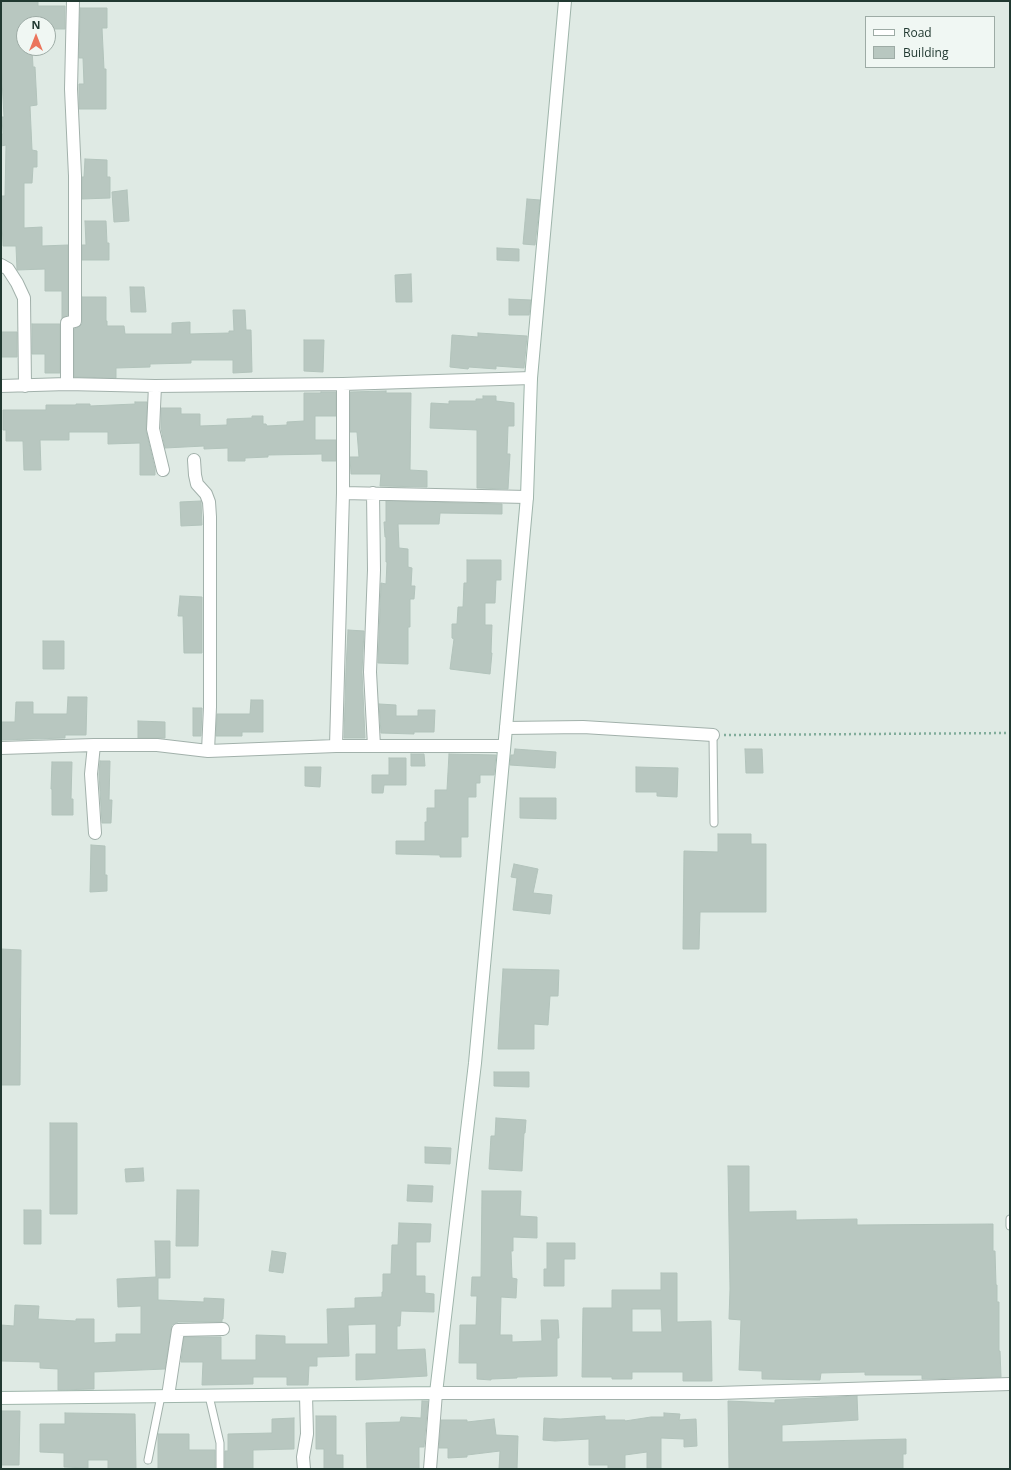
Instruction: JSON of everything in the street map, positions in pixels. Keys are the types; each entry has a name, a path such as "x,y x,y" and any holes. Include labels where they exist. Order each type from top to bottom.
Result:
{"street":[{"path":"67,384 67,323 75,321 74,176 71,89 72,1"},
{"path":"430,1469 436,1393 475,1063 528,497 531,378 565,1"},
{"path":"1,265 8,269 24,298 25,386"},
{"path":"1,386 67,384 155,386 343,384 531,378"},
{"path":"336,746 343,493 343,384"},
{"path":"155,386 153,429 163,470"},
{"path":"194,460 197,484 206,494 209,502 210,517 210,706 208,751"},
{"path":"343,493 528,497"},
{"path":"374,493 374,570 370,672 374,746"},
{"path":"506,728 583,727 713,735"},
{"path":"94,745 91,774 95,833"},
{"path":"1,748 94,745 157,745 208,751 336,746 504,746"},
{"path":"165,1396 178,1330 224,1329"},
{"path":"1,1398 436,1393 718,1393 1010,1384"},
{"path":"304,1469 303,1457 307,1434 306,1395"}],"lane":[{"path":"713,735 714,823"},
{"path":"1010,1219 1010,1226"},
{"path":"148,1460 165,1396"},
{"path":"209,1396 220,1443 220,1469"}],"path":[{"path":"713,735 1010,733"}],"building":[{"path":"1,1 38,1 38,6 65,6 65,29 56,29 56,16 16,16 16,56 32,56 33,67 35,67 37,105 30,106 32,150 37,151 37,167 33,167 32,183 24,183 24,228 42,227 42,246 68,245 68,315 62,318 62,291 45,291 45,269 17,270 16,246 3,246 1,196 5,196 6,145 1,146 1,134 3,134 2,117 4,117 1,61"},
{"path":"80,8 107,8 107,28 102,28 104,69 106,69 106,109 79,109 79,84 84,84 83,58 79,58"},
{"path":"85,159 107,160 107,177 110,177 110,198 82,199 82,177 84,177"},
{"path":"127,190 129,221 114,222 112,192"},
{"path":"527,199 540,200 535,245 523,244"},
{"path":"85,221 106,221 107,243 109,243 109,260 82,260 82,245 86,245"},
{"path":"497,248 519,249 519,261 497,260"},
{"path":"411,274 412,302 396,302 395,275"},
{"path":"130,287 144,287 146,312 131,312"},
{"path":"82,297 106,297 107,326 124,326 125,334 172,334 172,323 190,322 190,334 229,333 229,331 234,331 233,310 245,310 246,330 251,330 252,372 233,373 233,360 191,360 191,363 150,364 150,367 116,368 116,378 74,377 74,329 82,324"},
{"path":"509,299 531,300 529,315 509,315"},
{"path":"32,324 60,324 60,373 45,373 45,354 32,354"},
{"path":"1,332 17,332 17,357 1,357"},
{"path":"478,333 527,336 524,368 496,366 496,369 469,367 468,369 450,367 452,335 478,337"},
{"path":"304,340 324,340 323,372 304,371"},
{"path":"386,391 386,393 411,393 410,470 427,471 427,487 380,486 381,474 351,474 350,457 359,457 357,432 350,432 350,392"},
{"path":"336,392 336,416 315,416 315,440 336,440 336,461 322,461 322,454 268,455 268,457 245,458 245,461 228,461 228,448 204,449 204,446 165,448 161,428 161,408 181,408 181,414 200,414 200,426 227,425 227,419 252,418 252,416 263,416 263,424 266,424 267,426 287,425 287,422 304,421 304,393"},
{"path":"483,396 496,396 496,401 514,403 514,426 508,426 507,454 510,454 508,489 477,488 477,430 430,428 431,403 449,404 449,401 476,401 476,399 483,399"},
{"path":"135,402 147,402 146,431 155,469 155,475 140,475 140,443 108,444 108,432 69,432 69,440 40,440 41,470 24,470 23,441 6,441 6,430 3,430 3,410 46,410 46,405 90,404 90,406 135,404"},
{"path":"201,501 202,525 181,526 180,502"},
{"path":"386,501 502,504 502,514 440,513 439,524 398,524 399,548 408,549 408,567 412,568 411,586 415,586 414,599 410,599 408,664 378,663 381,583 386,584 387,562 384,522 386,522"},
{"path":"467,560 501,560 501,580 496,580 495,603 485,603 485,625 492,625 490,674 450,669 454,639 452,638 452,624 457,624 458,607 463,607 464,583 467,583"},
{"path":"180,596 202,597 202,653 184,653 183,616 178,616"},
{"path":"348,630 364,631 362,672 365,738 344,738"},
{"path":"43,641 64,641 64,669 43,669"},
{"path":"68,697 87,697 86,735 65,735 65,738 1,740 1,722 15,722 16,702 33,702 33,714 67,714"},
{"path":"251,700 263,700 263,732 242,732 242,736 216,736 217,714 250,714"},
{"path":"379,704 396,705 396,716 418,716 418,710 435,710 434,732 414,732 414,734 381,733"},
{"path":"193,708 202,708 201,736 193,736"},
{"path":"138,721 165,722 165,738 138,738"},
{"path":"515,749 556,752 555,768 510,765 511,755 514,755"},
{"path":"745,749 762,749 763,773 746,773"},
{"path":"411,754 424,754 425,766 411,766"},
{"path":"449,754 496,755 494,775 480,775 480,783 476,783 476,797 468,797 468,837 461,837 461,857 396,854 396,841 425,841 427,808 435,808 435,790 447,790"},
{"path":"389,758 406,758 406,785 384,785 383,793 372,793 372,775 389,775"},
{"path":"100,761 110,761 109,800 112,800 111,823 102,823 99,774"},
{"path":"52,762 72,762 71,799 73,799 73,815 52,815"},
{"path":"305,767 321,767 320,787 305,786"},
{"path":"636,767 678,768 677,797 657,796 657,792 636,792"},
{"path":"520,798 556,798 556,819 520,818"},
{"path":"718,834 751,834 751,844 766,844 766,912 700,912 699,949 683,949 684,851 718,852"},
{"path":"91,845 105,846 105,875 107,875 107,891 90,892"},
{"path":"514,864 538,869 533,893 552,895 550,914 513,910 517,878 511,877"},
{"path":"1,949 21,950 20,1085 1,1085"},
{"path":"503,969 559,970 558,996 550,996 548,1025 534,1024 534,1049 498,1049"},
{"path":"494,1072 529,1072 529,1087 494,1086"},
{"path":"496,1118 526,1120 522,1171 489,1169 491,1136 495,1136"},
{"path":"50,1123 77,1123 77,1214 50,1214"},
{"path":"425,1147 451,1148 450,1164 425,1163"},
{"path":"728,1166 749,1166 749,1212 796,1211 796,1220 857,1219 857,1225 993,1224 993,1251 995,1251 997,1302 999,1302 999,1351 1001,1377 922,1379 922,1375 865,1375 865,1372 821,1373 820,1380 762,1379 762,1371 739,1370 741,1320 729,1319"},
{"path":"143,1168 144,1181 126,1182 125,1169"},
{"path":"408,1185 433,1186 432,1202 407,1201"},
{"path":"177,1190 199,1190 198,1246 176,1246"},
{"path":"482,1191 521,1191 520,1216 537,1217 537,1238 513,1237 513,1251 511,1251 512,1278 517,1279 516,1298 501,1297 500,1335 512,1335 512,1342 542,1341 541,1320 558,1320 559,1338 557,1338 557,1376 517,1377 491,1380 477,1379 477,1363 459,1363 460,1325 476,1325 477,1296 471,1296 472,1277 481,1277"},
{"path":"24,1210 41,1210 41,1244 24,1244"},
{"path":"399,1223 431,1224 430,1242 416,1242 416,1276 425,1276 425,1293 434,1294 434,1312 401,1311 400,1326 397,1326 397,1350 425,1349 427,1376 356,1380 356,1354 376,1354 376,1324 348,1325 349,1356 317,1357 317,1366 309,1366 308,1385 287,1385 287,1377 253,1377 253,1384 202,1385 203,1362 181,1362 184,1337 221,1337 221,1360 256,1360 256,1335 285,1336 285,1344 328,1344 327,1309 355,1308 355,1298 382,1297 383,1274 391,1274 392,1245 398,1245"},
{"path":"155,1241 170,1241 170,1278 158,1278 158,1300 204,1302 204,1298 224,1299 222,1322 178,1322 172,1325 165,1369 94,1372 94,1389 58,1390 58,1369 40,1368 40,1362 1,1361 1,1325 14,1326 15,1305 39,1306 38,1319 76,1321 76,1319 94,1319 94,1343 116,1342 116,1334 141,1334 141,1306 118,1307 117,1279 156,1277"},
{"path":"547,1243 575,1243 575,1259 564,1259 564,1286 544,1286 544,1269 547,1269"},
{"path":"272,1251 286,1253 283,1273 269,1271"},
{"path":"661,1273 677,1273 677,1322 711,1321 712,1381 683,1381 683,1372 632,1372 632,1379 582,1377 583,1308 612,1308 612,1290 661,1290","holes":["632,1309 661,1309 662,1332 632,1332"]},
{"path":"857,1396 858,1420 782,1425 782,1442 906,1439 906,1454 903,1454 903,1469 729,1469 728,1401 775,1403 775,1400"},
{"path":"422,1401 428,1401 424,1447 419,1447 419,1469 367,1469 366,1423 400,1422 401,1417 421,1418"},
{"path":"1,1411 20,1411 19,1465 1,1465"},
{"path":"65,1413 135,1414 136,1469 108,1469 108,1460 88,1460 88,1468 64,1467 64,1453 40,1452 40,1424 65,1424"},
{"path":"664,1413 680,1414 679,1420 696,1419 697,1446 684,1447 684,1439 661,1438 661,1469 647,1468 647,1452 625,1455 625,1469 608,1469 608,1465 589,1465 589,1439 555,1441 543,1440 544,1418 560,1419 605,1416 605,1420 625,1421 651,1417 664,1417"},
{"path":"316,1416 336,1416 336,1455 343,1455 343,1469 324,1469 324,1449 316,1449"},
{"path":"294,1418 294,1449 253,1450 253,1469 225,1469 225,1451 228,1451 228,1434 272,1433 272,1419"},
{"path":"494,1419 496,1435 518,1436 517,1469 499,1469 500,1451 467,1455 467,1457 448,1458 448,1448 439,1448 441,1420 467,1420 467,1422"},
{"path":"158,1434 189,1434 189,1450 215,1450 215,1469 158,1469"}]}
